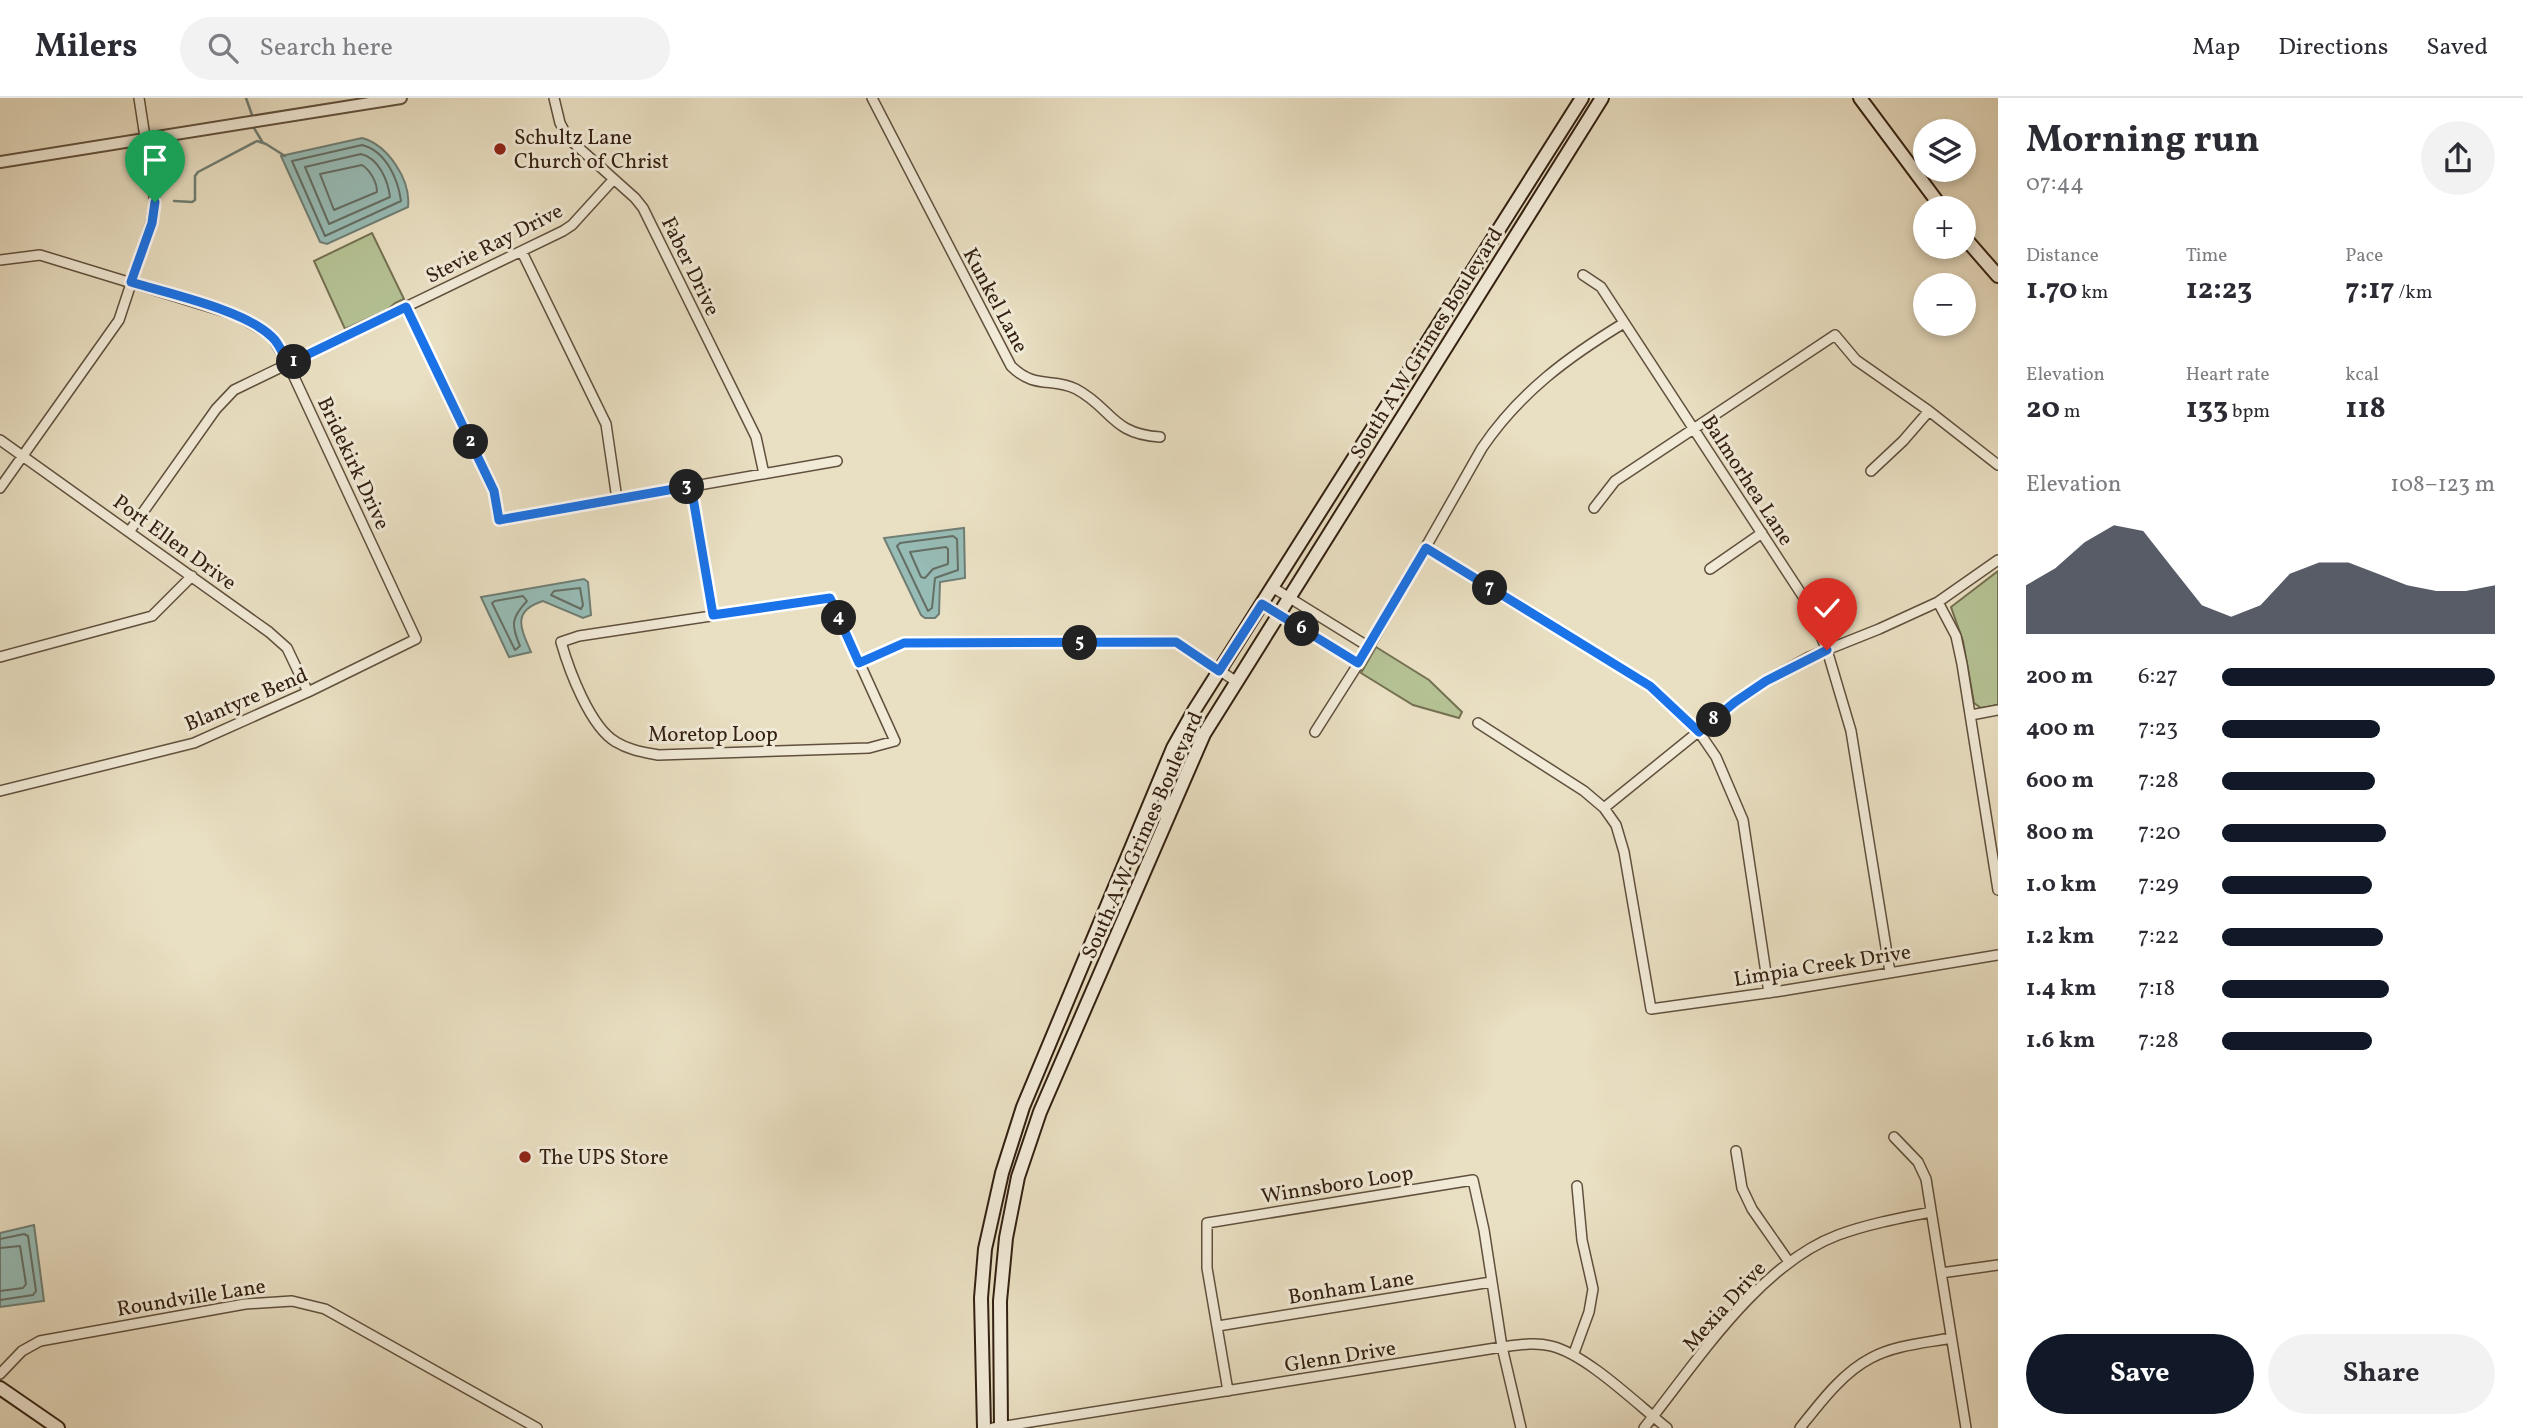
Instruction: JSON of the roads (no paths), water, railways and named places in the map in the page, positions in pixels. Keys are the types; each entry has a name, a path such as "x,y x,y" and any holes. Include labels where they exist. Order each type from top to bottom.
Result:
{"main road":[{"name":"South A W Grimes Boulevard","path":"984,1428 981,1298 985,1249 1002,1173 1023,1107 1179,738 1582,98"},
{"name":"South A W Grimes Boulevard","path":"998,1427 1000,1301 1006,1238 1018,1177 1040,1112 1204,734 1602,98"},
{"path":"1860,98 1933,196"},
{"path":"1494,237 1509,247"},
{"path":"1976,251 1998,276"},
{"path":"1429,340 1445,349"},
{"path":"1348,468 1364,478"},
{"path":"1158,785 1166,804 1167,823"},
{"path":"1049,1045 1067,1053"},
{"path":"1002,1173 1018,1177"},
{"path":"0,1388 58,1428"}],"street":[{"path":"0,488 119,320 152,223 155,202 139,98"},
{"path":"0,162 401,98"},
{"name":"Faber Drive","path":"554,98 560,123 568,138 643,208 756,438 764,474"},
{"name":"Kunkel Lane","path":"872,98 1011,366 1022,377 1039,383 1074,388 1092,399 1124,428 1143,436 1160,437"},
{"name":"Stevie Ray Drive","path":"130,532 234,390 522,252 572,225 613,180"},
{"path":"522,252 606,424 617,499"},
{"name":"Bridekirk Drive","path":"0,260 12,256 40,255 236,315 261,328 278,344 288,364 416,639"},
{"name":"Balmorhea Lane","path":"1583,275 1601,287 1762,533 1804,598 1827,650 1851,731 1890,972"},
{"path":"406,307 494,491 499,520 837,461"},
{"path":"1315,732 1369,647 1498,424 1550,372 1624,323"},
{"path":"1594,508 1615,481 1835,335 1856,360 1929,411 1998,466"},
{"path":"1871,471 1903,441 1929,411"},
{"name":"Port Ellen Drive","path":"0,440 269,632 287,648 308,692"},
{"path":"691,486 713,615"},
{"path":"1710,569 1762,533"},
{"path":"1426,548 1650,686 1699,732 1716,757 1743,820 1769,993"},
{"path":"1478,723 1573,784 1604,808 1735,702 1766,681 1827,650 1938,602 1998,560"},
{"path":"0,657 152,616 192,576"},
{"path":"1272,587 1369,647"},
{"name":"Moretop Loop","path":"830,598 859,663 895,741 869,748 658,755 634,751 613,741 593,716 566,661 561,642 579,636 830,598"},
{"path":"1938,602 1956,636 1994,834 1998,890"},
{"path":"1262,604 1358,663"},
{"name":"Blantyre Bend","path":"0,791 194,743 308,692 416,639"},
{"path":"859,663 904,643 1176,642 1237,682"},
{"path":"1971,715 1998,710"},
{"name":"Limpia Creek Drive","path":"1604,808 1616,825 1624,852 1651,1009 1769,993 1998,955"},
{"path":"1894,1137 1918,1162 1926,1179 1966,1428"},
{"path":"1736,1152 1742,1188 1752,1209 1789,1262"},
{"name":"Winnsboro Loop","path":"1228,1391 1207,1268 1207,1223 1473,1180 1484,1230 1502,1347 1521,1428"},
{"path":"1574,1353 1589,1312 1592,1289 1582,1240 1577,1186"},
{"name":"Mexia Drive","path":"1644,1428 1737,1312 1789,1262 1836,1236 1878,1223 1931,1212"},
{"path":"1941,1273 1998,1265"},
{"name":"Bonham Lane","path":"1218,1326 1491,1282"},
{"name":"Roundville Lane","path":"0,1374 22,1351 40,1341 245,1304 292,1301 335,1314 537,1428"},
{"path":"1800,1428 1829,1393 1871,1358 1897,1348 1951,1338"},
{"name":"Glenn Drive","path":"998,1427 1502,1347 1536,1344 1550,1345 1574,1353 1667,1428"}],"water":[{"path":"362,138 381,148 396,165 406,186 408,207 327,244 320,242 281,156"},
{"path":"964,528 965,578 940,582 939,614 935,618 925,618 921,615 884,538"},
{"path":"584,579 588,582 591,615 583,618 543,601 533,605 526,610 521,622 531,652 509,657 481,597"},
{"path":"34,1225 44,1301 0,1307 0,1233"}],"waterway":[{"path":"246,98 252,115"},
{"path":"254,128 263,143"},
{"path":"174,201 195,200 195,176 198,172 257,141 285,156"}],"place":[{"name":"Schultz Lane Church of Christ","path":"500,149"},
{"name":"The UPS Store","path":"525,1157"}]}
